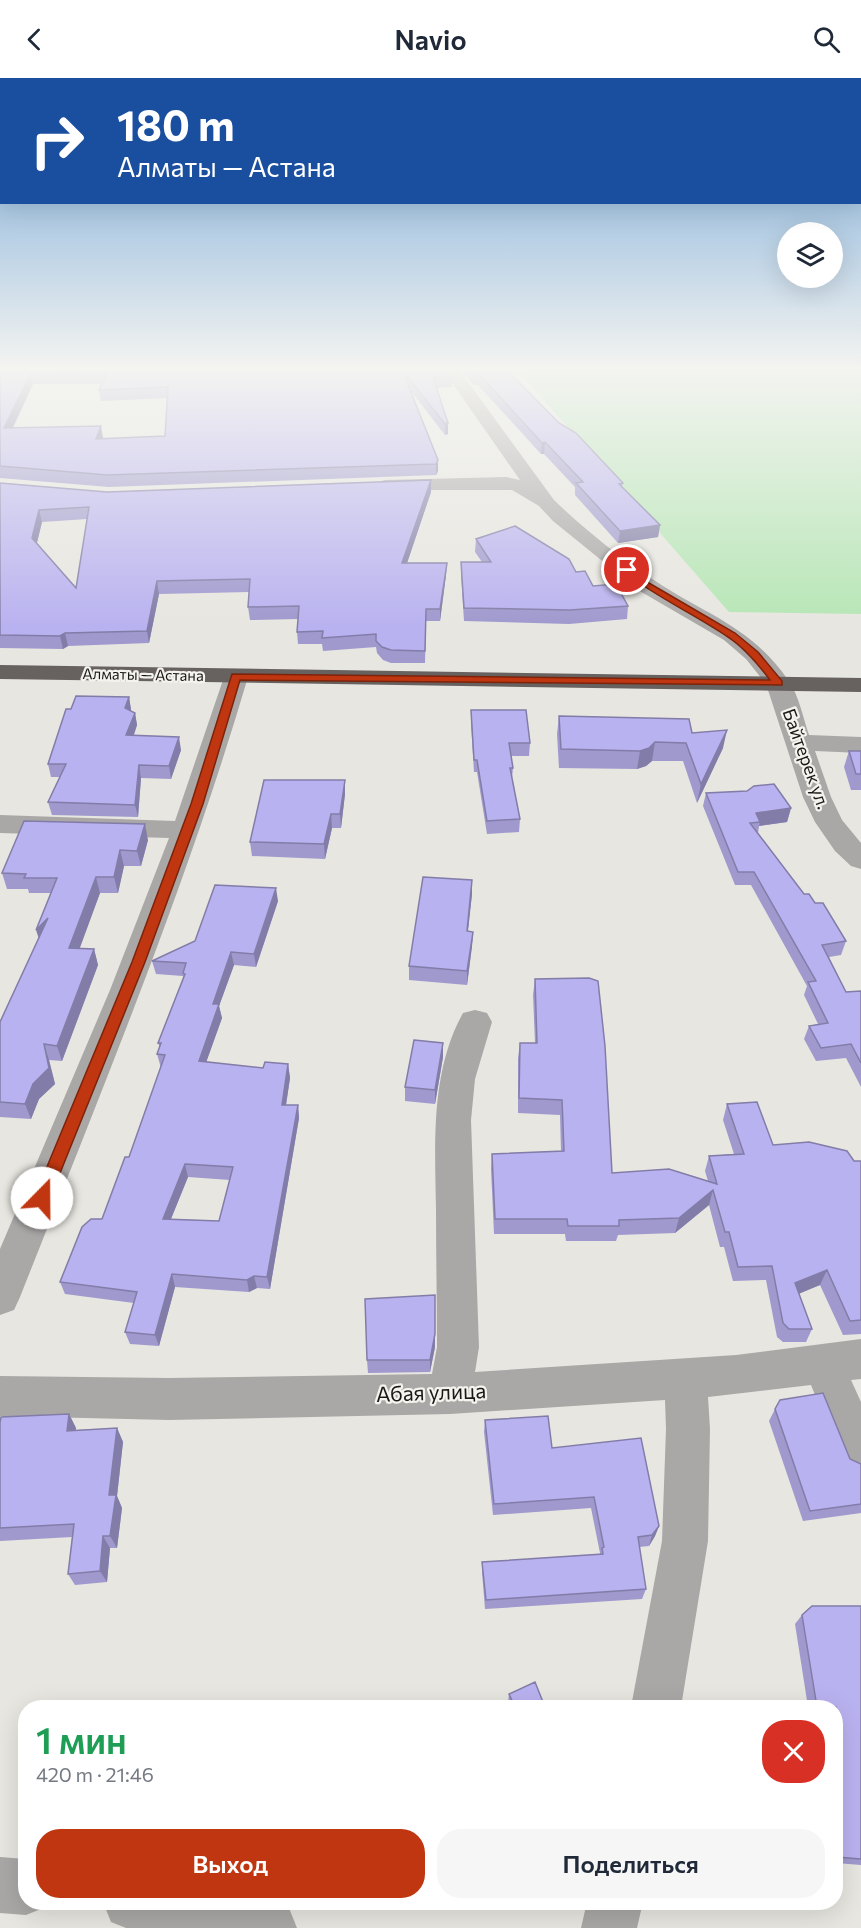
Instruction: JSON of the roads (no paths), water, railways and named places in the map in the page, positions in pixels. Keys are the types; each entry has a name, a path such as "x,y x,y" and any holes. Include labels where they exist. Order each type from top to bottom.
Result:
{"highway":[{"name":"Алматы — Астана","path":"0,672 861,685"}],"street":[{"path":"511,453 547,504"},
{"path":"365,486 506,483 519,486 547,504"},
{"name":"Байтерек ул.","path":"547,504 600,550 646,585 732,635 755,654 778,683 817,797 829,822 845,844 861,860"},
{"path":"0,1297 139,962 188,830 236,677"},
{"path":"800,743 861,744"},
{"path":"0,824 188,830"},
{"path":"450,1394 459,1347 453,1120 458,1079 475,1022"},
{"path":"842,1362 861,1454"},
{"name":"Абая улица","path":"0,1396 169,1399 450,1394 736,1375 842,1362"},
{"path":"657,1700 685,1541 688,1430 685,1377"},
{"path":"0,1885 18,1886"},
{"path":"118,1928 124,1910"},
{"path":"180,1910 265,1924 269,1928"},
{"path":"609,1928 613,1910"}]}
